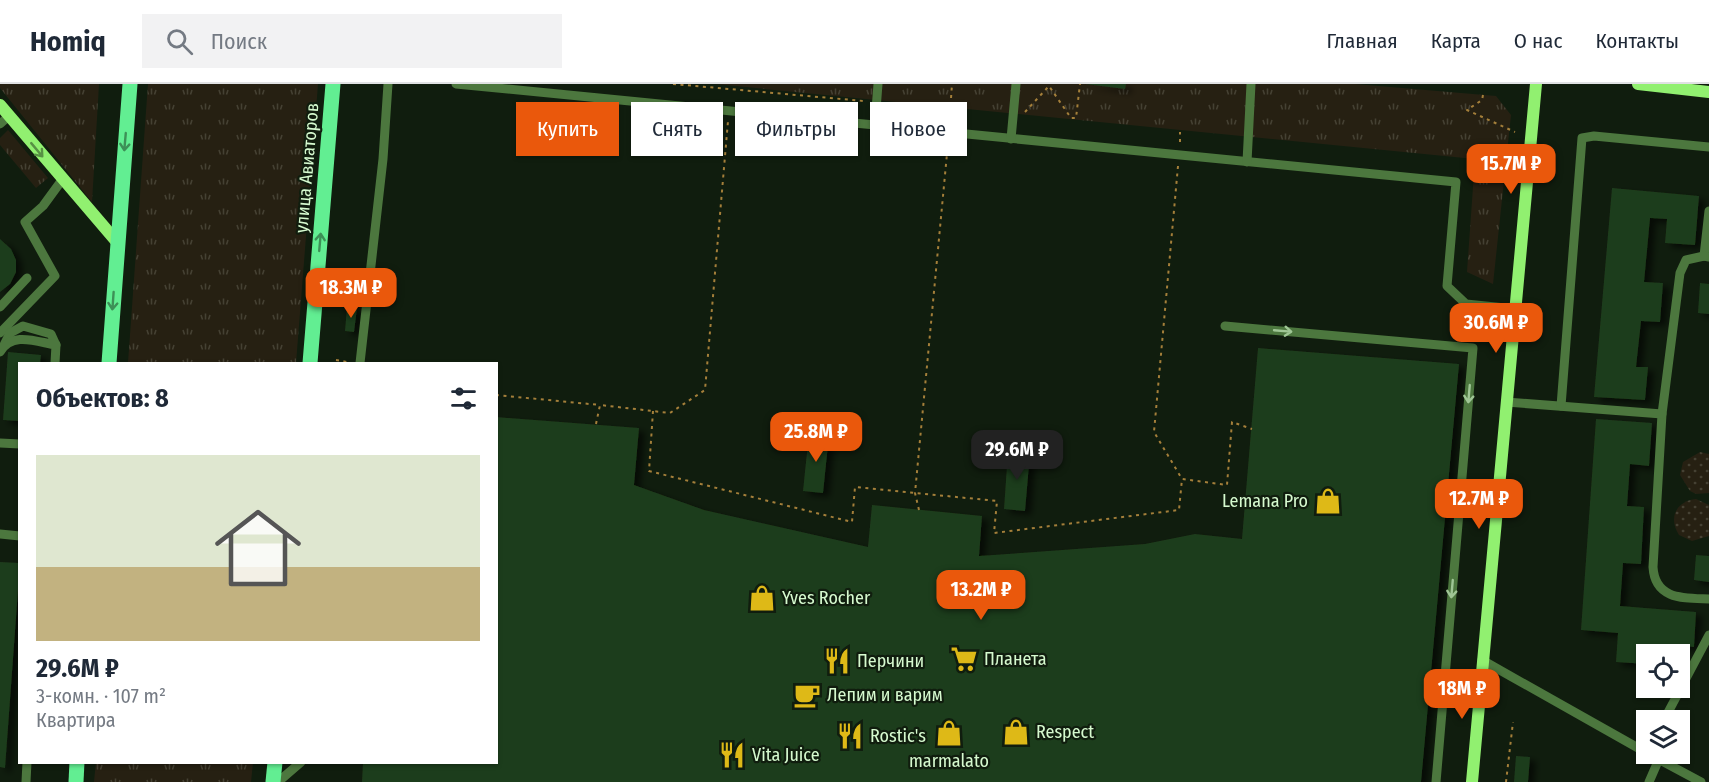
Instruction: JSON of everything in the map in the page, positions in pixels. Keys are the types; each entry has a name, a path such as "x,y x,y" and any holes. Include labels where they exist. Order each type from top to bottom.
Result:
{"main road":[{"path":"109,362 130,84"},
{"name":"улица Авиаторов","path":"310,362 333,84"},
{"path":"76,782 77,764"},
{"path":"273,782 275,764"}],"street":[{"path":"1472,782 1536,84"},
{"path":"1638,84 1709,92"},
{"path":"0,105 5,120 117,242"}],"lane":[{"path":"360,362 383,159 388,84"},
{"path":"456,84 534,88 729,112 853,124 870,123"},
{"path":"876,102 878,84"},
{"path":"1011,140 1016,84"},
{"path":"1246,162 1251,84"},
{"path":"967,136 1455,182 1447,286 1466,304 1515,309"},
{"path":"1561,406 1582,138 1594,136 1709,147"},
{"path":"0,333 55,276 25,222 43,206 62,180"},
{"path":"1709,211 1706,256 1686,260 1680,273 1662,414 1653,573 1665,594 1709,599"},
{"path":"11,320 0,309 27,278"},
{"path":"1225,326 1473,348 1436,782"},
{"path":"2,349 18,338 56,345 55,362"},
{"path":"1506,402 1662,414"},
{"path":"0,443 18,444"},
{"path":"0,534 18,536"},
{"path":"1669,710 1709,635"},
{"path":"1482,660 1636,746"},
{"path":"26,782 27,764"},
{"path":"278,782 299,764"},
{"path":"1649,782 1657,764"},
{"path":"1668,764 1701,782"}],"path":[{"path":"673,84 870,102"},
{"path":"951,102 952,84"},
{"path":"1024,113 1049,86 1071,117 1076,118 1080,84"},
{"path":"1483,94 1482,100 1467,110 1515,132"},
{"path":"498,395 670,413 705,390 729,112"},
{"path":"653,411 649,471 852,522 855,487 997,501 994,533 1179,510 1182,479 1154,432 1180,132"},
{"path":"918,510 915,493 946,156"},
{"path":"336,360 347,362"},
{"path":"596,424 600,405"},
{"path":"1182,479 1227,485 1232,422 1252,429"},
{"path":"1506,782 1513,722"}],"green space":[{"path":"0,84 99,84 92,202 0,88"},
{"path":"148,84 318,84 296,362 128,362"},
{"path":"715,84 1355,84 1496,96 1511,115 1493,284 1467,272 1475,159 967,109 967,102 897,102"},
{"path":"8,130 48,178 36,188 0,145 0,138"},
{"path":"1700,452 1709,454 1709,493 1696,494 1690,491 1680,475 1683,462"},
{"path":"1696,499 1709,505 1709,536 1692,541 1679,535 1674,517 1683,503"},
{"path":"96,764 253,764 251,782 94,782"}],"building":[{"path":"1085,84 1126,84 1125,89"},
{"path":"1612,188 1699,196 1695,245 1665,243 1667,219 1650,218 1644,282 1663,283 1660,322 1641,321 1636,367 1648,367 1645,400 1594,397"},
{"path":"0,239 11,249 16,260 16,272 10,284 0,292"},
{"path":"1700,283 1709,284 1709,314 1698,313"},
{"path":"347,307 357,308 354,332 345,331"},
{"name":"Планета","path":"1258,348 1459,364 1421,782 362,782 363,764 498,764 498,417 639,428 634,485 704,510 868,547 872,505 982,516 979,556 1145,544 1195,534 1242,539"},
{"path":"8,352 41,355 40,362 18,362 18,421 3,420"},
{"path":"1596,419 1652,423 1649,466 1630,464 1627,506 1644,507 1641,564 1623,563 1620,606 1696,612 1694,647 1690,647 1690,644 1636,644 1636,663 1616,662 1618,633 1581,630"},
{"path":"809,433 829,435 823,493 803,491"},
{"path":"1008,451 1030,453 1025,511 1004,509"},
{"path":"1696,555 1709,556 1709,582 1694,580"},
{"path":"0,562 18,563 18,590 5,768 0,767"},
{"path":"1516,756 1530,757 1528,782 1514,782"}],"place":[{"name":"Lemana Pro","path":"1328,501"},
{"name":"Yves Rocher","path":"762,598"},
{"name":"Планета","path":"964,659"},
{"name":"Перчини","path":"837,661"},
{"name":"Лепим и варим","path":"807,695"},
{"name":"Respect","path":"1016,732"},
{"name":"marmalato","path":"949,733"},
{"name":"Rostic's","path":"850,736"},
{"name":"Vita Juice","path":"732,755"}]}
